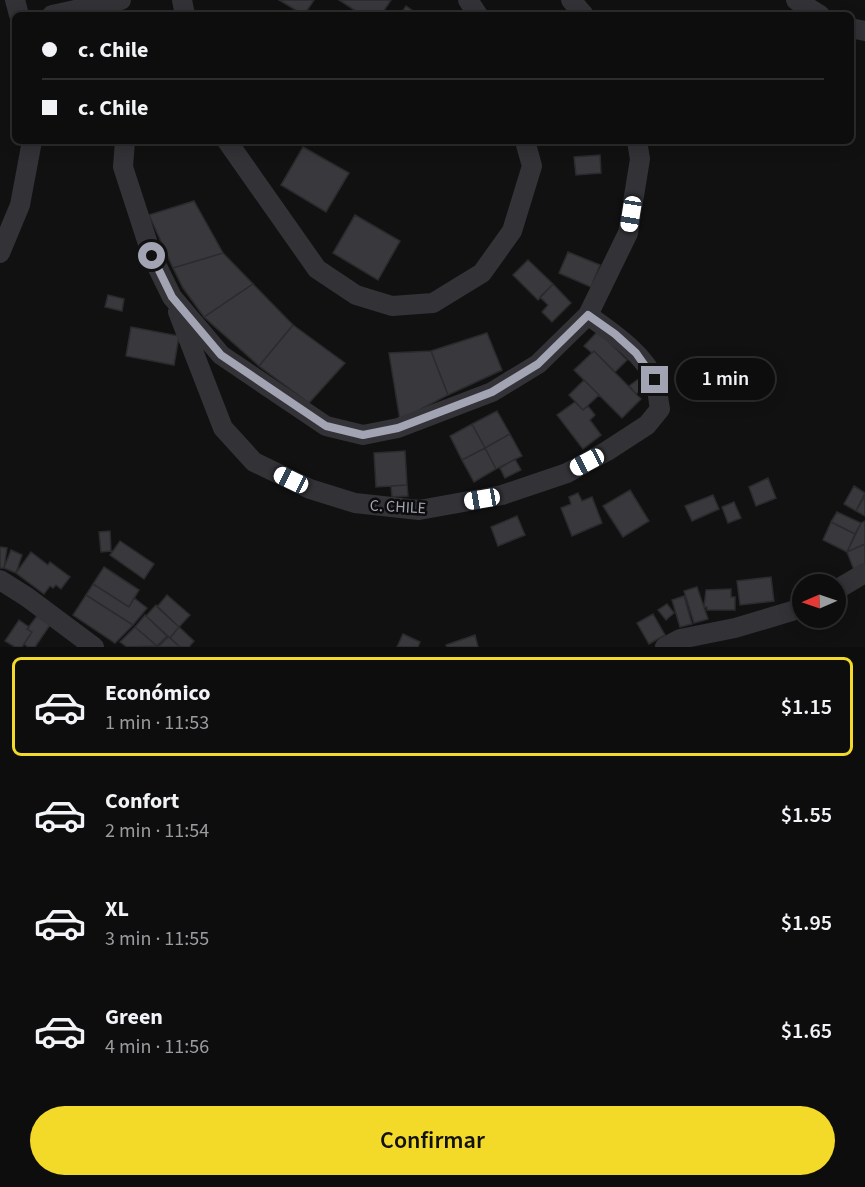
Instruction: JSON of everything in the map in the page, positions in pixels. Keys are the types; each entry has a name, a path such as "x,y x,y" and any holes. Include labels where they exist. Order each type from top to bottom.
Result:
{"street":[{"path":"66,12 121,0"},
{"path":"571,0 581,12"},
{"path":"796,0 815,12"},
{"path":"0,254 20,205 31,144"},
{"name":"C. CHILE","path":"125,144 123,167 152,256 172,297 223,428 254,462 309,489 355,503 419,510 502,495 567,473 607,451 647,425 660,409 655,380 636,353 615,334 588,315"},
{"path":"229,144 317,269 356,295 392,306 433,303 482,273 512,231 532,166 526,144"},
{"name":"C. CHILE","path":"172,297 221,355 326,426 363,435 398,428 492,392 538,364 588,315 628,232 640,159 638,144"},
{"path":"846,584 865,573"},
{"path":"0,580 27,597 94,647"},
{"path":"665,647 680,639 735,628 792,611"}],"building":[{"path":"279,0 314,0 306,12 299,12"},
{"path":"339,0 391,0 383,12 357,12"},
{"path":"406,6 415,12 402,12"},
{"path":"303,147 349,173 326,212 281,185"},
{"path":"600,155 601,173 576,175 574,157"},
{"path":"194,201 223,253 173,268 149,215"},
{"path":"355,215 400,241 378,280 333,253"},
{"path":"568,252 600,265 591,287 559,273"},
{"path":"223,253 253,284 204,317 183,288 173,268"},
{"path":"528,260 553,284 538,300 513,275"},
{"path":"253,284 293,325 259,366 204,317"},
{"path":"553,284 571,303 552,322 542,312 548,305 540,297"},
{"path":"108,295 124,299 122,311 105,307"},
{"path":"293,325 345,363 309,403 259,366"},
{"path":"131,327 179,336 174,365 126,356"},
{"path":"598,331 627,360 615,372 594,351 592,353 584,346"},
{"path":"487,333 502,370 448,395 431,351"},
{"path":"431,351 448,395 400,420 389,353"},
{"path":"594,351 641,399 622,418 574,370"},
{"path":"640,378 646,386 636,394 629,386"},
{"path":"584,380 599,395 583,410 569,395"},
{"path":"575,402 583,410 588,406 595,415 590,420 601,435 583,449 557,415"},
{"path":"497,411 510,434 485,448 472,424"},
{"path":"472,424 485,448 462,460 450,436"},
{"path":"510,434 522,456 496,469 485,448"},
{"path":"485,448 496,469 474,482 462,460"},
{"path":"405,451 407,485 376,487 374,453"},
{"path":"515,459 521,470 505,478 500,468"},
{"path":"768,478 776,498 756,506 749,487"},
{"path":"407,485 408,496 392,497 391,486"},
{"path":"854,486 865,493 856,511 844,504"},
{"path":"630,490 649,521 623,537 603,506"},
{"path":"578,493 582,501 592,497 602,523 572,536 561,508 571,504 569,497"},
{"path":"713,495 719,509 692,521 685,506"},
{"path":"865,496 865,516 856,511"},
{"path":"734,502 741,518 728,523 722,507"},
{"path":"837,512 861,523 855,534 831,522"},
{"path":"517,516 525,535 498,546 491,527"},
{"path":"865,521 865,544 847,552 861,523"},
{"path":"831,522 855,534 847,552 823,540"},
{"path":"110,531 111,551 101,552 99,532"},
{"path":"120,541 154,564 144,579 110,555"},
{"path":"865,544 865,565 854,570 847,552"},
{"path":"0,547 7,548 4,568 0,568"},
{"path":"11,550 22,555 16,573 4,568"},
{"path":"31,552 48,565 50,562 70,577 61,589 56,585 53,588 50,586 44,594 16,573"},
{"path":"104,567 139,590 129,607 93,584"},
{"path":"771,577 774,601 740,605 737,581"},
{"path":"93,584 129,607 134,598 147,608 133,625 86,595"},
{"path":"697,587 708,619 694,623 684,591"},
{"path":"731,589 731,597 735,597 735,610 707,610 707,607 704,607 706,590"},
{"path":"86,595 133,625 115,643 73,615"},
{"path":"167,595 190,615 179,627 157,607"},
{"path":"684,596 692,624 680,627 672,600"},
{"path":"667,604 674,613 666,620 658,610"},
{"path":"156,605 179,627 170,638 146,616"},
{"path":"653,614 665,635 649,644 637,623"},
{"path":"145,615 167,636 157,646 135,627"},
{"path":"37,616 50,625 35,647 28,647 24,644 32,632 27,629"},
{"path":"19,620 32,632 22,647 15,647 5,641"},
{"path":"135,627 157,646 127,647 120,642"},
{"path":"179,627 194,641 189,647 180,647 170,638"},
{"path":"403,634 420,642 418,647 397,647"},
{"path":"475,635 478,647 447,647 446,645"},
{"path":"168,637 170,638 180,647 158,647"}],"route":[{"path":"152,256 172,297 221,355 326,426 363,435 398,428 492,392 538,364 588,315 615,334 636,353 655,380"}]}
